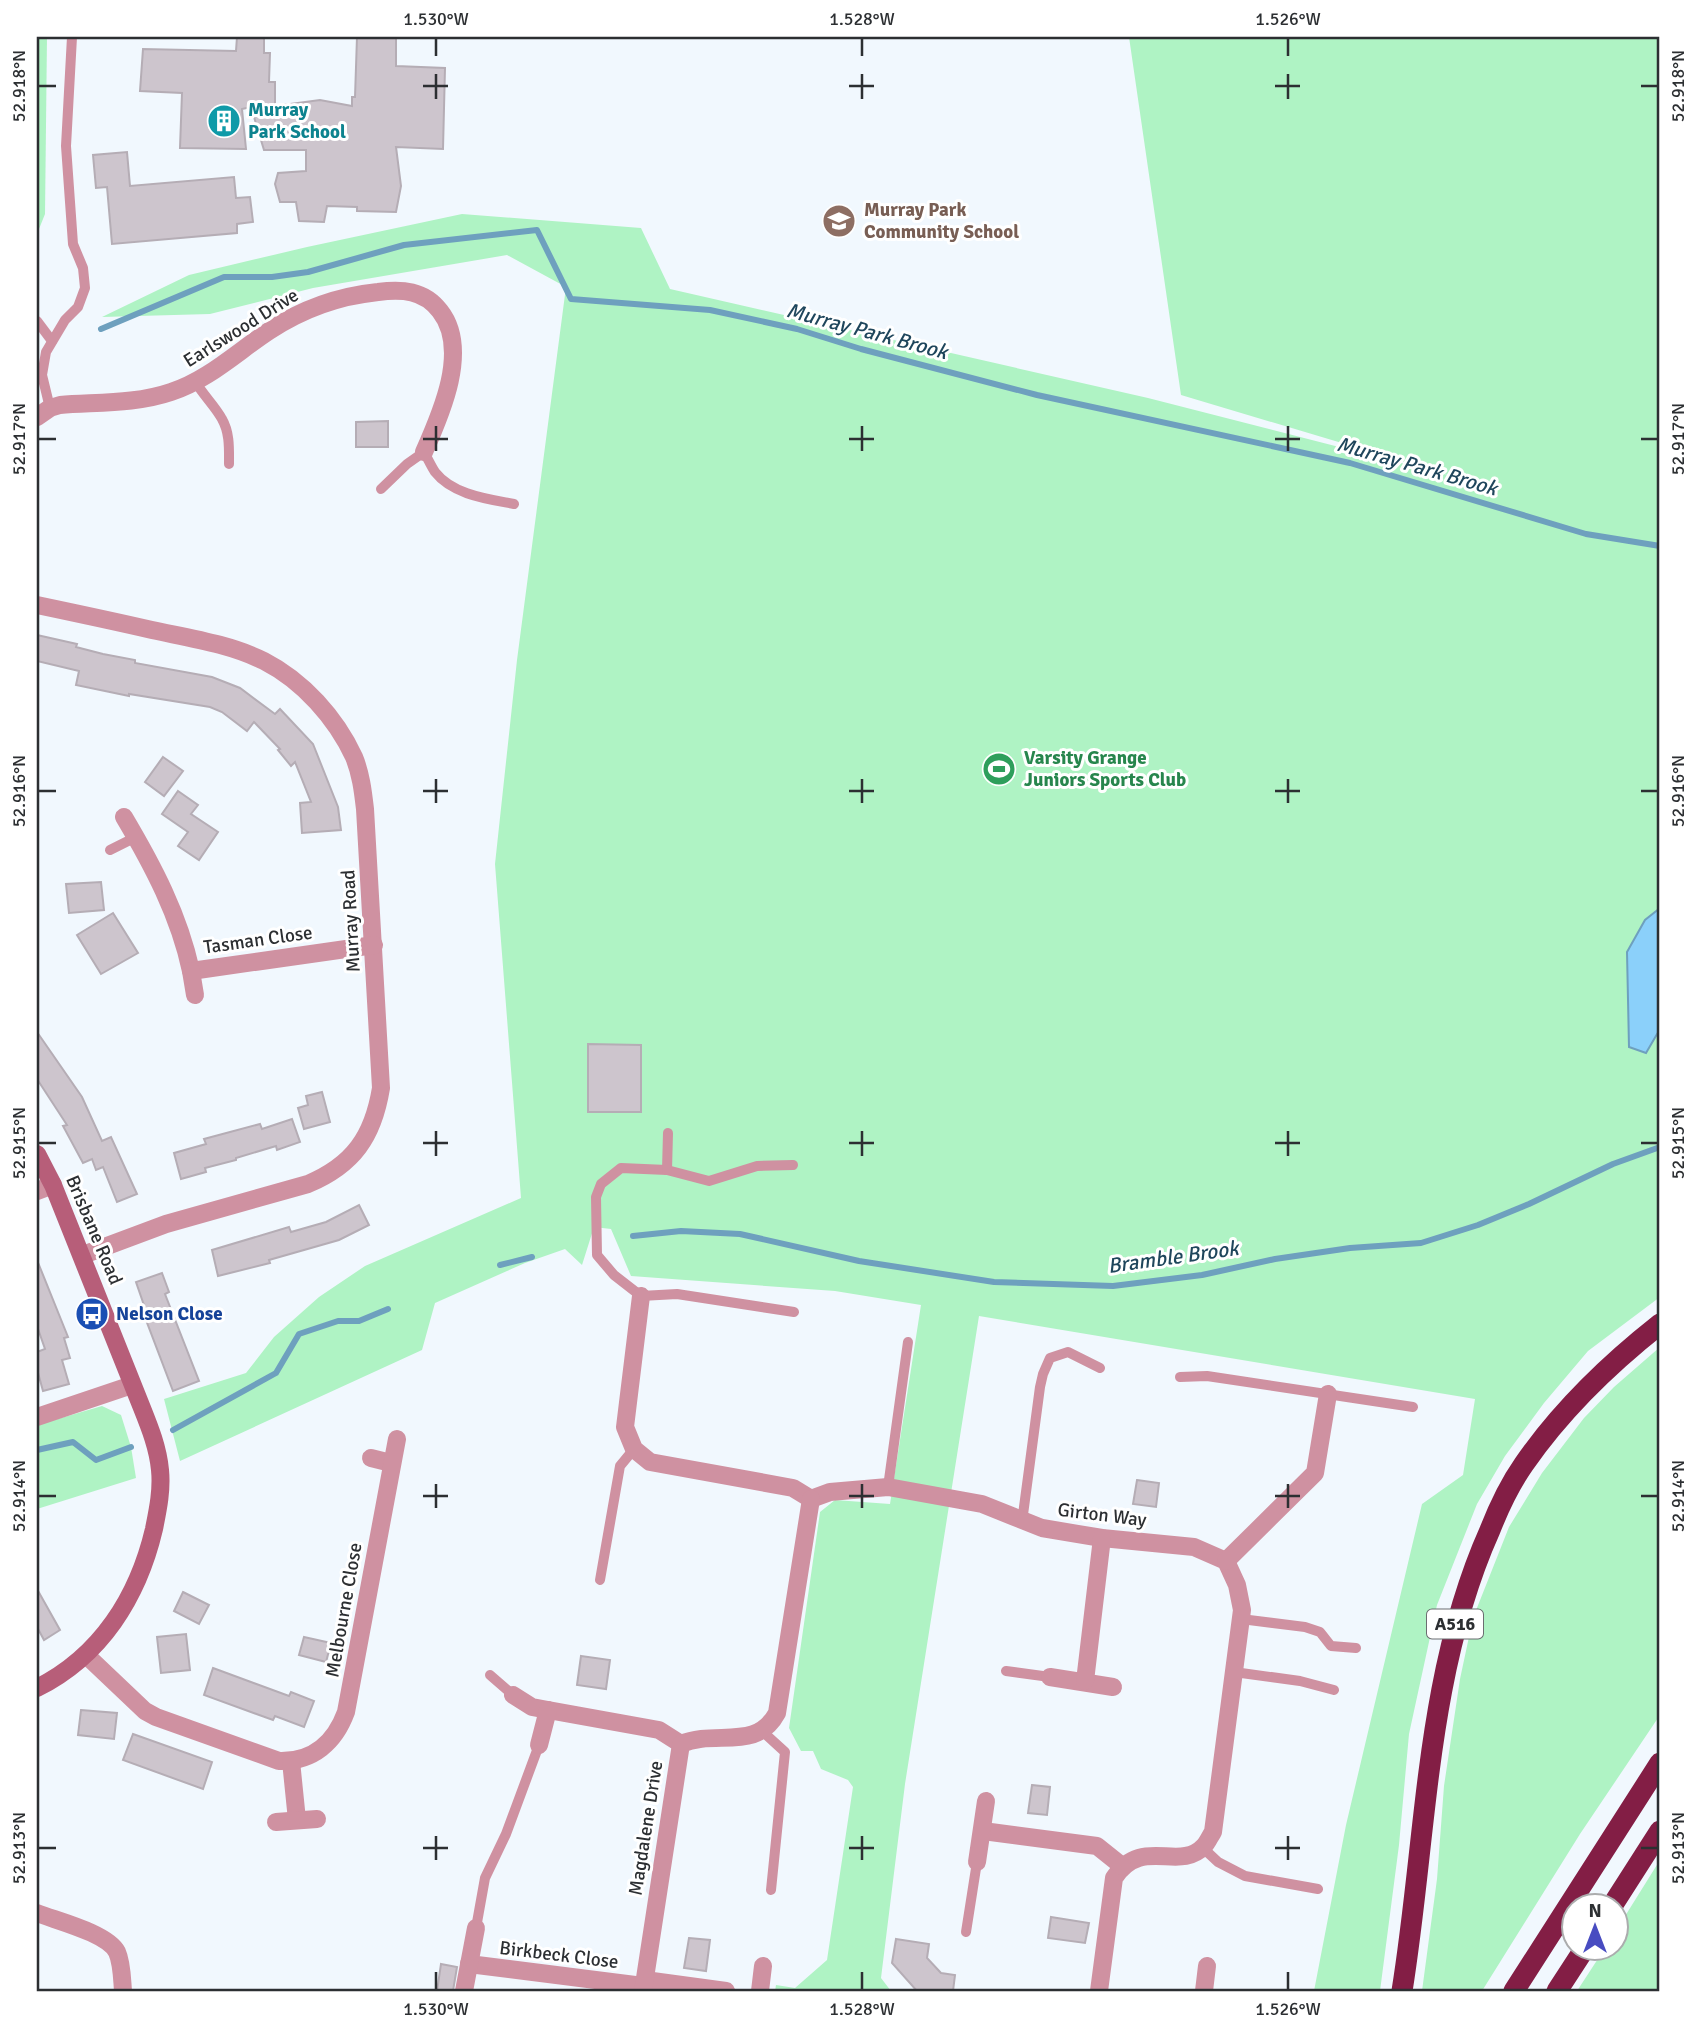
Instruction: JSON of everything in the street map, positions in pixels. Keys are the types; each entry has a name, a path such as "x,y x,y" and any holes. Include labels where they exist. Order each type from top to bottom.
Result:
{"highway":[{"name":"A516","path":"1402,1991 1419,1871 1426,1787 1441,1688 1453,1630 1473,1566 1523,1465 1557,1420 1589,1384 1660,1324"},
{"path":"1514,1991 1660,1763"},
{"path":"1621,1892 1660,1831"},
{"path":"1557,1991 1576,1962"}],"street":[{"name":"Earlswood Drive","path":"43,412 172,392 195,381 285,321 314,307 356,295 388,291 414,292 430,301 441,312 449,326 452,347 451,372 444,403 424,452"},
{"name":"Murray Road","path":"37,605 208,642 239,651 275,668 316,702 338,730 354,758 363,788 381,1088 373,1122 355,1153 328,1175 308,1184 166,1224 83,1255"},
{"name":"Tasman Close","path":"124,817 155,871 173,911 191,971 374,945"},
{"path":"191,971 195,995"},
{"name":"Brisbane Road","path":"37,1154 45,1188 83,1255 157,1454 160,1471 158,1511 148,1553 134,1589 116,1620 86,1656 67,1671 37,1688"},
{"path":"641,1296 625,1427 634,1449 650,1462 793,1488 811,1499 777,1713 771,1724 762,1732"},
{"path":"37,1417 132,1385"},
{"path":"1099,1991 1114,1878 1122,1866 1135,1857 1187,1856 1203,1848 1213,1832 1242,1610 1237,1585 1226,1561 1315,1473 1328,1394"},
{"name":"Melbourne Close","path":"291,1762 319,1751 340,1728 346,1712 397,1439"},
{"path":"371,1458 391,1463"},
{"name":"Girton Way","path":"811,1499 830,1492 888,1487 982,1504 1042,1528 1102,1538 1194,1546 1226,1561"},
{"path":"1085,1682 1102,1538"},
{"path":"86,1656 145,1711 156,1717 279,1761 291,1762 297,1820"},
{"path":"1050,1677 1113,1687"},
{"path":"513,1695 532,1707 659,1730 681,1744"},
{"path":"539,1745 548,1710"},
{"name":"Magdalene Drive","path":"644,1986 681,1744 695,1738 748,1737 762,1732"},
{"path":"977,1862 986,1801"},
{"path":"276,1822 317,1819"},
{"path":"983,1830 1097,1846 1122,1866"},
{"path":"37,1913 111,1944 119,1956 123,1991"},
{"name":"Birkbeck Close","path":"464,1991 476,1928"},
{"name":"Birkbeck Close","path":"469,1964 644,1986 726,1991"},
{"path":"1203,1991 1208,1965"},
{"path":"760,1991 763,1966"}],"lane":[{"path":"43,412 41,375 46,352 65,320 78,307 85,288 83,268 73,244 66,146 72,37"},
{"path":"37,321 52,341"},
{"path":"195,381 202,395 222,419 229,441 229,464"},
{"path":"382,489 407,464 424,452 435,472 445,482 478,496 513,504"},
{"path":"110,850 136,836"},
{"path":"667,1170 668,1133"},
{"path":"793,1165 757,1166 709,1181 667,1170 621,1168 601,1184 596,1197 597,1255 614,1275 641,1296 677,1294 794,1312"},
{"path":"888,1487 908,1342"},
{"path":"1022,1522 1043,1374 1050,1358 1068,1352 1100,1368"},
{"path":"1180,1377 1207,1376 1413,1407"},
{"path":"600,1580 620,1466 634,1449"},
{"path":"1241,1619 1305,1626 1320,1632 1331,1646 1356,1648"},
{"path":"1006,1671 1050,1677"},
{"path":"1234,1672 1334,1690"},
{"path":"490,1675 513,1695"},
{"path":"762,1732 785,1752 771,1891"},
{"name":"Birkbeck Close","path":"476,1928 485,1878 506,1834 539,1745"},
{"path":"1203,1848 1218,1861 1245,1876 1318,1889"},
{"path":"965,1932 977,1862"}],"green space":[{"path":"37,37 47,37 45,214 37,234"},
{"path":"1129,37 1660,37 1660,1297 1588,1351 1544,1403 1505,1456 1477,1504 1437,1605 1409,1734 1399,1845 1380,1991 1314,1991 1346,1825 1422,1504 1463,1475 1475,1399 979,1316 905,1784 881,1978 891,1991 775,1991 776,1985 795,1988 827,1960 853,1787 848,1780 821,1769 813,1751 801,1751 789,1728 820,1512 835,1500 890,1504 921,1305 835,1291 631,1276 611,1229 594,1227 582,1265 565,1249 525,1263 435,1303 422,1350 180,1461 164,1399 246,1373 274,1337 319,1297 365,1266 521,1198 495,864 517,660 566,287 507,255 313,288 210,314 102,317 189,275 462,214 641,228 670,289 1148,398 1452,476 1181,395"},
{"path":"1660,1347 1660,1715 1580,1834 1482,1991 1422,1991 1437,1879 1444,1786 1460,1679 1473,1618 1509,1527 1542,1473 1584,1418 1614,1387"},
{"path":"102,1406 121,1415 131,1447 136,1478 37,1509 37,1425"},
{"path":"1660,1860 1660,1991 1577,1991 1596,1962 1630,1962 1630,1908"}],"water":[{"path":"1660,908 1660,1029 1646,1053 1629,1047 1627,952 1645,920"}],"building":[{"path":"237,37 264,37 264,53 270,53 269,82 275,82 275,106 320,100 352,106 352,97 355,97 357,37 396,37 396,66 445,68 443,149 396,147 401,186 396,212 357,211 357,207 327,206 324,222 299,221 296,202 280,202 275,184 278,173 306,171 306,150 264,150 251,107 242,109 246,149 180,148 182,93 140,91 143,49 236,51"},
{"path":"127,152 130,186 234,177 236,198 250,197 253,222 237,224 237,233 112,244 107,187 96,188 93,155"},
{"path":"388,421 388,447 356,447 356,422"},
{"path":"37,635 135,660 135,663 212,677 240,688 275,714 280,709 313,744 338,807 341,830 302,833 300,803 311,802 295,762 291,766 278,750 280,749 254,722 247,731 222,712 210,707 129,696 76,685 79,671 37,661"},
{"path":"163,757 183,771 164,796 145,782"},
{"path":"178,791 198,805 191,814 218,832 199,860 178,846 188,832 162,814"},
{"path":"101,882 104,910 69,913 66,884"},
{"path":"113,913 138,953 101,974 77,935"},
{"path":"37,1032 82,1097 102,1141 111,1137 137,1194 117,1202 103,1167 96,1170 92,1159 83,1163 63,1126 67,1125 37,1079"},
{"path":"588,1044 641,1045 641,1112 588,1112"},
{"path":"322,1092 330,1122 304,1129 298,1108 308,1105 306,1096"},
{"path":"292,1119 300,1142 277,1150 276,1146 236,1158 205,1168 206,1172 181,1179 174,1153 206,1144 204,1139 260,1124 262,1129"},
{"path":"359,1205 369,1225 339,1240 269,1260 270,1263 218,1276 212,1250 289,1227 291,1232 326,1222"},
{"path":"37,1260 68,1337 64,1338 70,1358 62,1360 69,1384 43,1391 37,1369 37,1352 45,1349 37,1326"},
{"path":"162,1273 169,1292 165,1294 199,1381 173,1391 143,1312 146,1311 136,1282"},
{"path":"1137,1480 1159,1483 1156,1507 1133,1504"},
{"path":"37,1589 60,1630 44,1640 37,1627"},
{"path":"183,1592 209,1605 199,1624 174,1611"},
{"path":"186,1634 190,1670 161,1673 157,1637"},
{"path":"304,1637 331,1643 326,1662 299,1655"},
{"path":"581,1656 610,1660 606,1689 577,1685"},
{"path":"213,1668 289,1696 291,1692 314,1701 304,1727 275,1716 273,1720 204,1695"},
{"path":"81,1710 117,1713 114,1739 78,1735"},
{"path":"133,1734 212,1762 203,1789 123,1760"},
{"path":"1032,1785 1050,1787 1047,1815 1028,1813"},
{"path":"1051,1917 1089,1923 1085,1943 1048,1938"},
{"path":"689,1938 710,1940 706,1971 684,1968"},
{"path":"896,1939 929,1944 927,1958 941,1973 955,1975 953,1991 917,1991 892,1963"},
{"path":"441,1964 457,1967 453,1991 437,1991"}],"waterway":[{"name":"Murray Park Brook","path":"101,329 224,277 272,277 308,272 404,245 537,230 571,299 710,310 797,329 861,349 1037,395 1350,463 1586,534 1660,546"},
{"name":"Bramble Brook","path":"633,1236 681,1231 740,1234 859,1261 994,1282 1113,1286 1202,1275 1275,1259 1350,1248 1421,1243 1478,1225 1613,1164 1660,1147"},
{"name":"Bramble Brook","path":"500,1265 532,1257"},
{"name":"Bramble Brook","path":"173,1430 276,1373 299,1334 338,1321 359,1321 388,1309"},
{"name":"Bramble Brook","path":"37,1450 73,1442 96,1460 131,1447"}],"place":[{"name":"Murray Park School","path":"224,121"},
{"name":"Murray Park Community School","path":"839,221"},
{"name":"Varsity Grange Juniors Sports Club","path":"999,769"},
{"name":"Nelson Close","path":"92,1314"}]}
